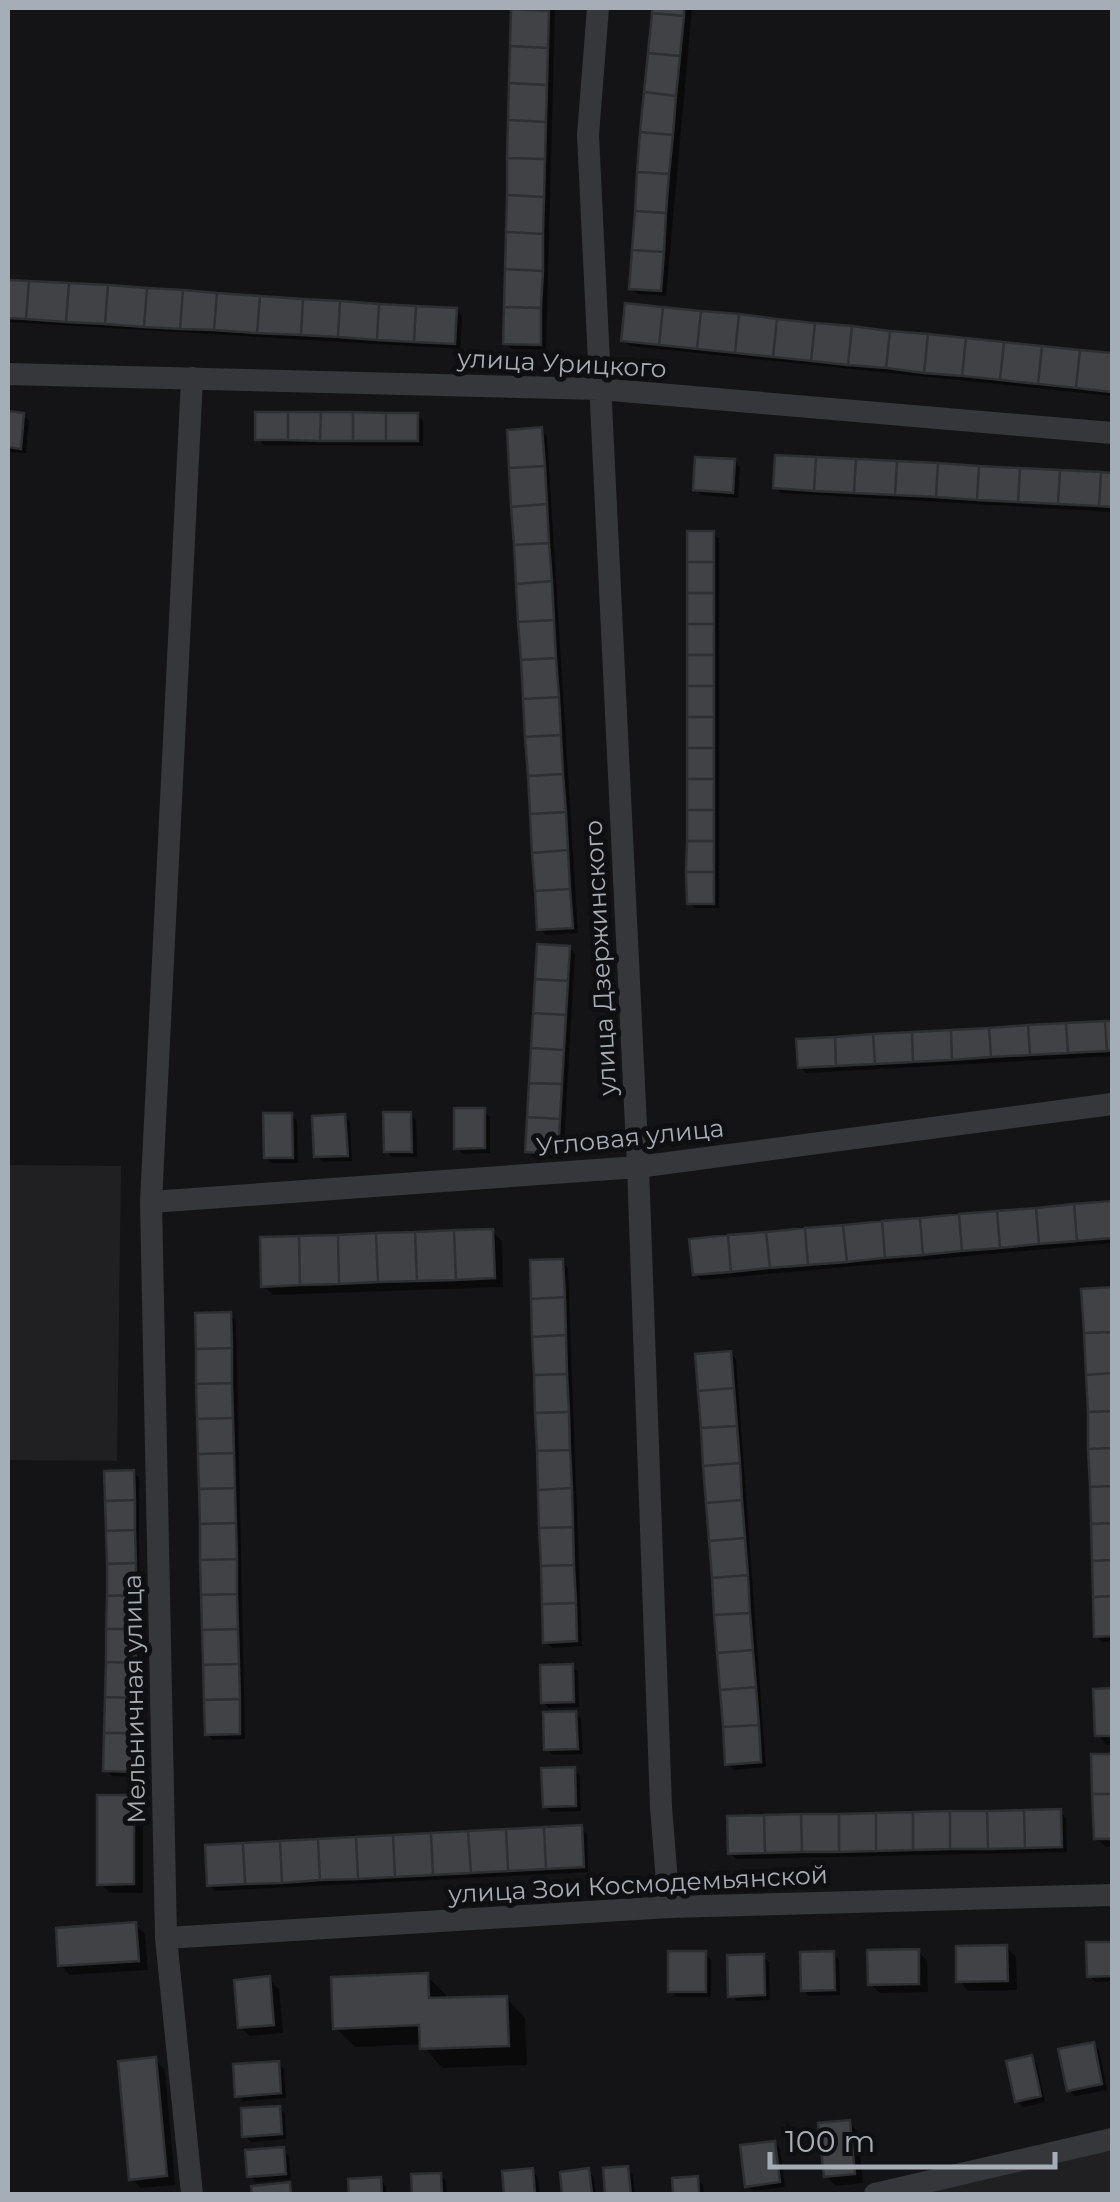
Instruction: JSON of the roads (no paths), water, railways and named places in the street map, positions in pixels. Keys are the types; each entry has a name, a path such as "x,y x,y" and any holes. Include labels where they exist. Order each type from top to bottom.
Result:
{"street":[{"name":"улица Дзержинского","path":"598,8 588,134 638,1167 661,1807 669,1906"},
{"name":"улица Урицкого","path":"8,374 600,389 1112,433"},
{"name":"Мельничная улица","path":"192,378 152,1202 166,1938 192,2194"},
{"name":"Угловая улица","path":"152,1202 638,1167 1112,1104"},
{"name":"улица Зои Космодемьянской","path":"166,1938 669,1906 1112,1895"},
{"path":"875,2194 1112,2138"}]}
